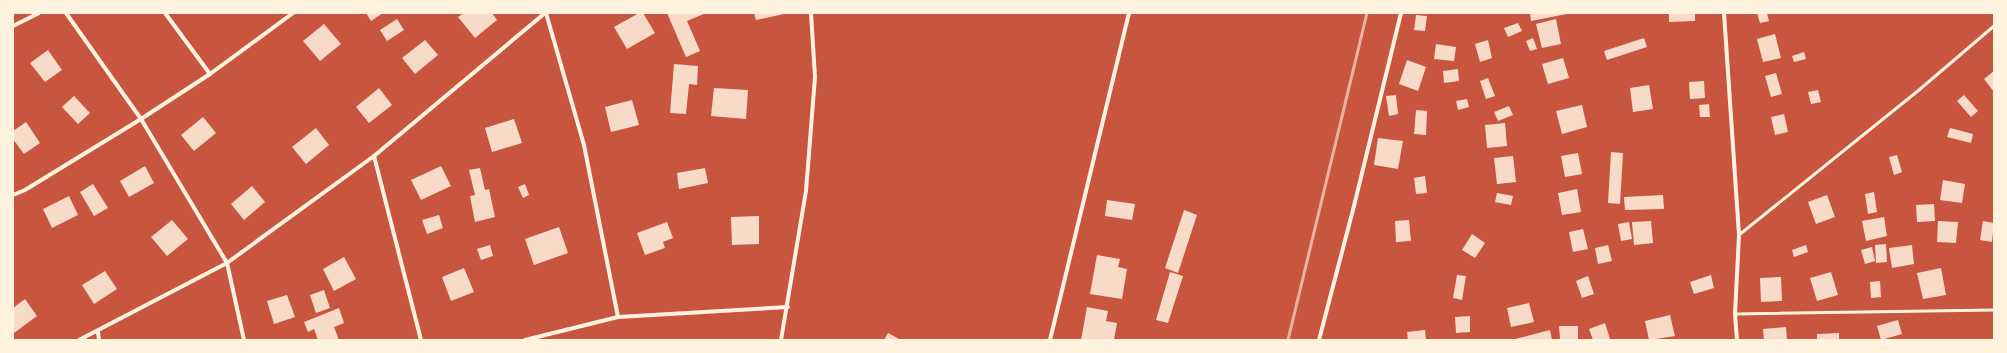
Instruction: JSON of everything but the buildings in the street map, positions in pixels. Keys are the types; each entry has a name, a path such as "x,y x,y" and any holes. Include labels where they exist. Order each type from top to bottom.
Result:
{"street":[{"path":"13,26 39,13"},
{"path":"66,13 141,119 227,263 244,340"},
{"path":"165,13 210,74"},
{"path":"13,195 25,190 141,119 210,74 293,13"},
{"path":"79,340 98,332 227,263 374,156 545,13 584,145 618,317"},
{"path":"781,340 788,307 806,191 816,76 811,13"},
{"path":"1050,340 1129,13"},
{"path":"1319,340 1354,206 1401,13"},
{"path":"1724,13 1739,235 1736,314 1737,340"},
{"path":"374,156 421,340"},
{"path":"525,340 618,317 788,307"},
{"path":"98,332 99,340"}],"lane":[{"path":"1739,235 1919,90 1994,26"},
{"path":"1736,314 1994,310"}],"railway":[{"path":"1288,340 1367,13"}]}
